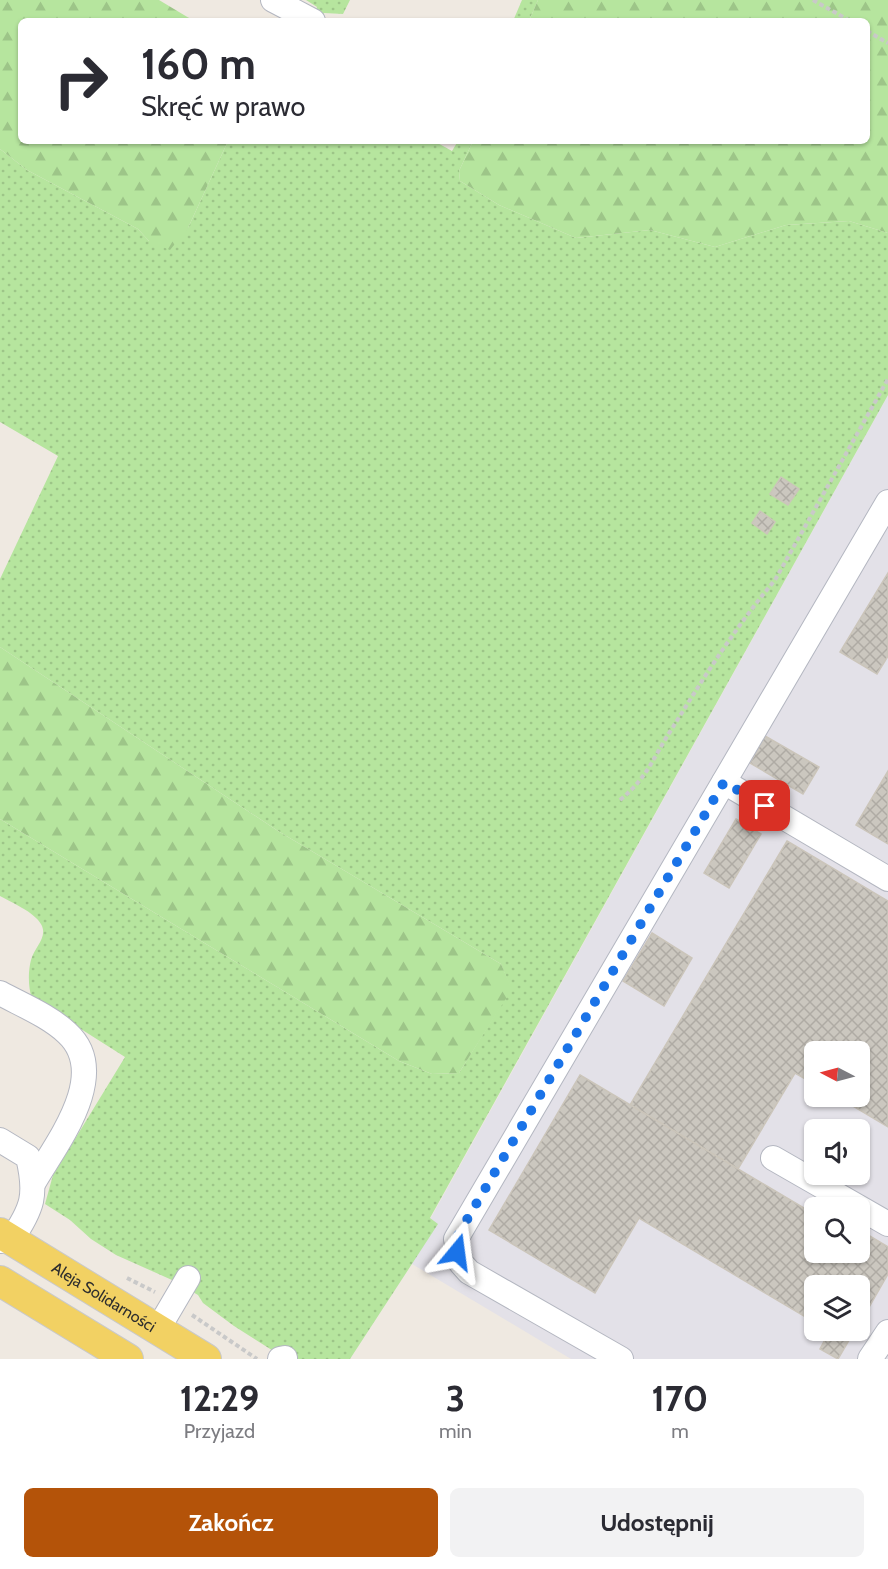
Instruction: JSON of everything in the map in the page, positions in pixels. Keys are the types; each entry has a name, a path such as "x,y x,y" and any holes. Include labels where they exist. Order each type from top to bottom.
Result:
{"main road":[{"name":"Aleja Solidarności","path":"4,1238 52,1264 206,1359"},
{"path":"0,1281 128,1359"}],"lane":[{"path":"273,0 307,18"},
{"path":"621,1359 469,1272 460,1263 456,1239 888,502"},
{"path":"724,782 888,879"},
{"path":"0,993 67,1034 81,1055 85,1076 82,1094 34,1182"},
{"path":"0,1140 28,1156 34,1182 31,1208 32,1227 37,1244 52,1264"},
{"path":"773,1158 888,1224"},
{"path":"4,1238 31,1208"},
{"path":"158,1329 188,1278"},
{"path":"0,1300 31,1300"},
{"path":"870,1359 888,1332"}],"path":[{"path":"813,0 845,18"},
{"path":"870,33 888,43"},
{"path":"620,800 644,778 672,727 758,601 775,580 888,380"}],"shaded area":[{"path":"888,395 888,1359 571,1359 407,1261"}],"green space":[{"path":"0,0 159,0 189,18 18,18 18,144 227,144 188,228 170,250 149,241 138,229 27,170 0,149"},
{"path":"306,0 350,0 343,14 324,13 321,18 312,18 317,7"},
{"path":"522,0 538,0 530,18 514,18"},
{"path":"538,0 888,0 888,233 849,221 786,225 715,247 650,230 576,238 499,205 460,181 459,171 472,144 870,144 870,18 530,18"},
{"path":"227,144 439,144 452,151 456,144 472,144 459,171 460,181 499,205 576,238 650,230 715,247 786,225 849,221 888,233 888,395 430,1218 438,1224 350,1359 286,1359 234,1326 203,1303 198,1295 172,1280 116,1255 45,1204 53,1175 125,1057 32,998 29,984 30,964 43,929 32,915 0,896 0,819 399,1061 432,1074 459,1073 511,989 501,964 278,831 0,647 0,579 58,456 0,422 0,149 27,170 138,229 149,241 188,228"},
{"path":"0,647 278,831 501,964 512,989 459,1073 432,1074 399,1061 0,819"}],"building":[{"path":"781,477 799,489 788,505 770,494"},
{"path":"760,511 775,522 767,534 752,523"},
{"path":"888,573 888,656 877,674 840,652"},
{"path":"765,736 819,767 803,794 750,763"},
{"path":"888,771 888,844 856,825"},
{"path":"736,819 761,834 729,888 704,873"},
{"path":"787,841 888,901 888,1127 854,1107 870,1107 870,1041 804,1041 804,1078 795,1073 738,1169 630,1105"},
{"path":"652,933 692,958 664,1006 623,981"},
{"path":"580,1075 804,1208 804,1263 870,1263 870,1236 888,1247 888,1274 870,1306 870,1275 804,1275 804,1316 639,1218 595,1293 489,1230"},
{"path":"824,1341 849,1341 838,1359 820,1349"}],"route":[{"path":"457,1252 456,1239 465,1223 724,782 765,806"}]}
